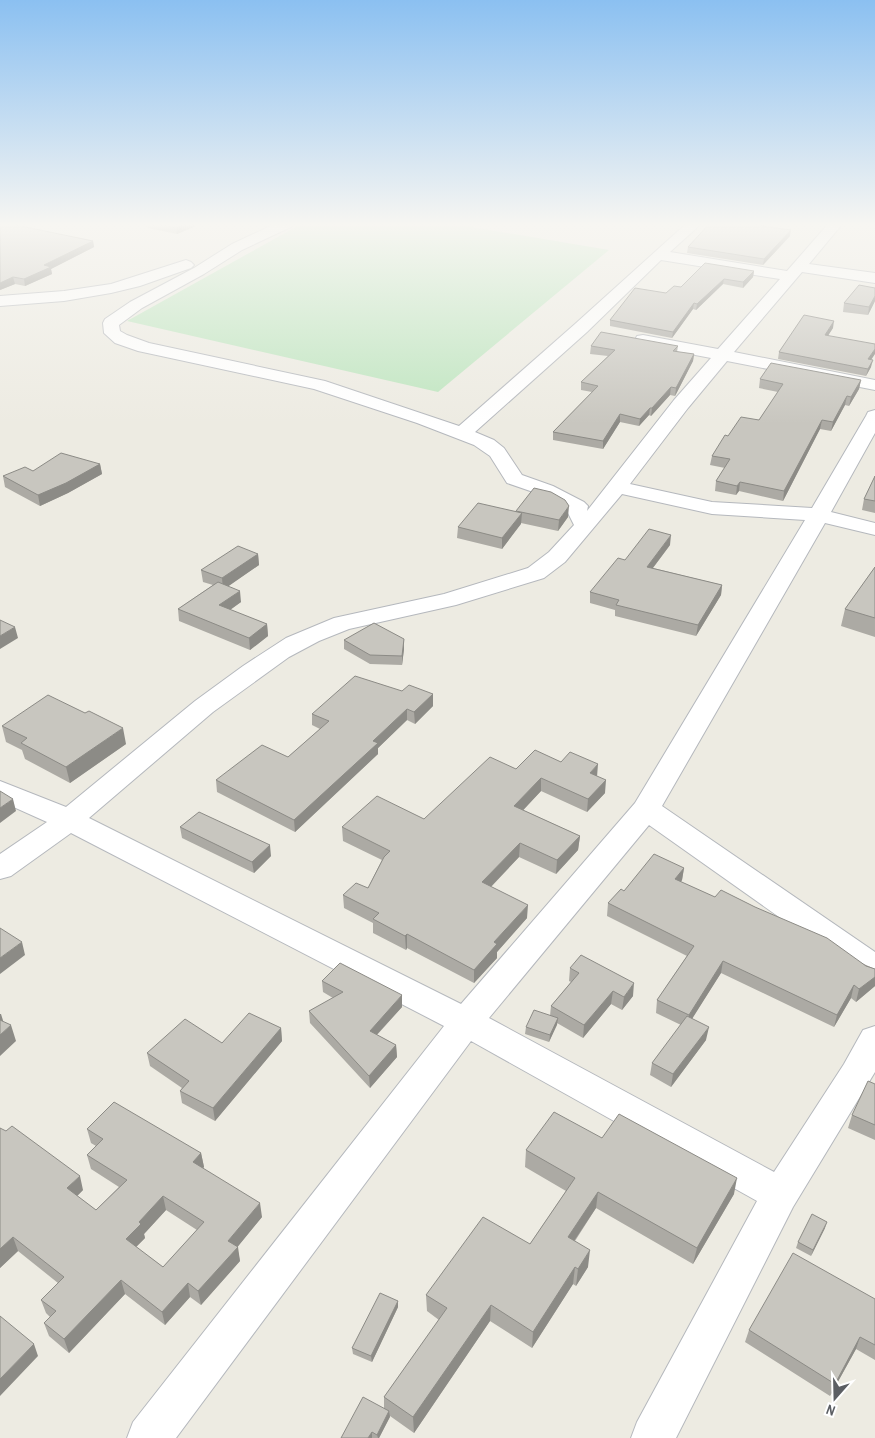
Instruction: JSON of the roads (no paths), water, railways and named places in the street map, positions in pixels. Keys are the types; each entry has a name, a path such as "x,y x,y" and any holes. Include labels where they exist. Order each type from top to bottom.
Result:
{"street":[{"path":"0,301 54,298 96,290"},
{"path":"165,290 119,316 111,323 112,333 133,344 319,385 424,419 489,444 507,464 514,479 546,490 577,506 576,510 586,525"},
{"path":"461,434 621,290"},
{"path":"0,869 68,820 190,717 256,668 284,650 322,630 342,623 448,600 515,581 536,573 558,557 617,487 681,404 778,290"},
{"path":"581,328 600,332"},
{"path":"628,337 875,385"},
{"path":"149,1438 466,1022 646,809 819,515 868,443 875,416"},
{"path":"617,487 712,508 819,515 875,529"},
{"path":"0,790 68,820 466,1022 780,1195"},
{"path":"646,809 875,968"},
{"path":"663,1434 780,1195 856,1074 875,1040"}]}
